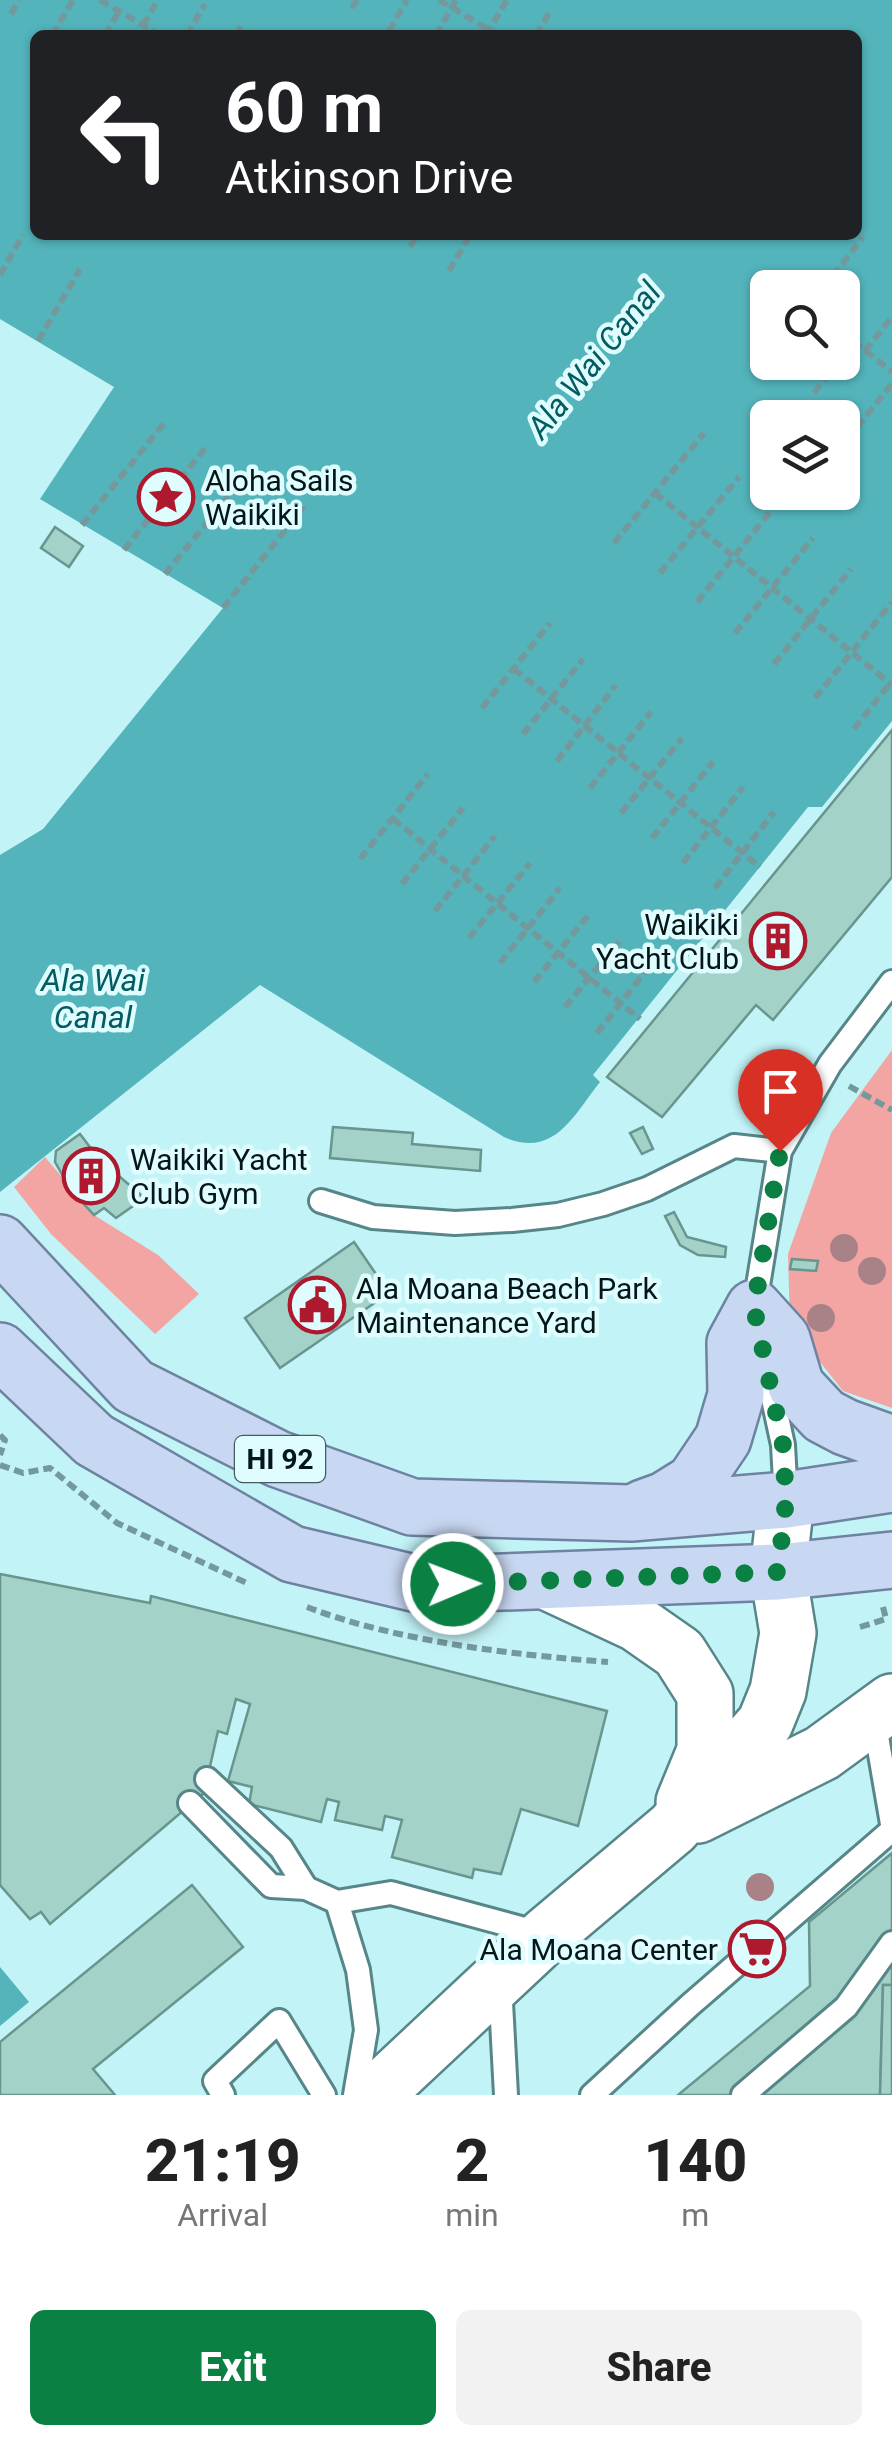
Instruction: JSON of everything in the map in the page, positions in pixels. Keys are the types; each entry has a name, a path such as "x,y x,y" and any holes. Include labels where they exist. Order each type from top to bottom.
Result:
{"main road":[{"name":"HI 92","path":"0,1243 133,1386 278,1459 412,1507 630,1513 786,1500 892,1484"},
{"path":"630,1513 666,1500 694,1482 724,1439 736,1396 735,1343 754,1308 782,1339 796,1386 824,1416 892,1444"},
{"name":"HI 92","path":"0,1351 94,1440 292,1554 422,1585 778,1572 888,1583"}],"street":[{"path":"374,2095 546,1935 673,1828 765,1723 778,1691 788,1633 778,1572 786,1500"},
{"path":"548,1582 636,1623 679,1652 705,1694 705,1751 673,1828"},
{"path":"673,1828 822,1753 883,1709"}],"lane":[{"path":"786,1500 783,1445 754,1308 780,1151 830,1064 892,982"},
{"path":"321,1200 374,1217 454,1222 512,1220 558,1215 603,1204 647,1189 734,1146 780,1151"},
{"path":"592,2095 892,1827 883,1709"},
{"path":"207,1779 281,1848 306,1888"},
{"path":"190,1803 271,1886 306,1888 337,1902 391,1893 546,1935"},
{"path":"337,1902 358,1970 366,2030 354,2095"},
{"path":"743,2095 846,2007 892,1943"},
{"path":"500,1979 506,2095"},
{"path":"223,2095 215,2081 279,2020 324,2095"}],"path":[{"path":"11,14 19,0"},
{"path":"55,30 73,0"},
{"path":"143,25 158,0"},
{"path":"352,8 357,0"},
{"path":"389,30 408,0"},
{"path":"439,0 454,4 485,30"},
{"path":"488,30 507,0"},
{"path":"104,1 151,30"},
{"path":"190,30 205,4"},
{"path":"439,30 454,4"},
{"path":"539,30 551,10"},
{"path":"108,30 119,11"},
{"path":"239,30 241,26"},
{"path":"0,276 23,235"},
{"path":"410,248 414,240"},
{"path":"449,271 467,240"},
{"path":"838,270 861,240"},
{"path":"38,342 80,269"},
{"path":"866,350 892,317"},
{"path":"860,346 892,372"},
{"path":"814,393 824,380"},
{"path":"860,423 892,384"},
{"path":"82,525 165,422"},
{"path":"614,543 704,433"},
{"path":"124,550 206,447"},
{"path":"165,574 249,470"},
{"path":"660,573 739,477"},
{"path":"655,493 891,684 854,729"},
{"path":"223,608 306,504"},
{"path":"696,602 771,510"},
{"path":"735,633 814,538"},
{"path":"774,664 851,569"},
{"path":"815,698 892,602"},
{"path":"482,708 550,623"},
{"path":"524,734 584,659"},
{"path":"514,669 760,867"},
{"path":"557,761 616,686"},
{"path":"590,788 651,712"},
{"path":"621,813 682,738"},
{"path":"652,838 712,762"},
{"path":"360,859 428,774"},
{"path":"683,863 743,787"},
{"path":"402,884 463,808"},
{"path":"715,888 774,812"},
{"path":"393,819 640,1019"},
{"path":"435,911 496,836"},
{"path":"469,938 530,863"},
{"path":"500,963 560,888"},
{"path":"534,982 591,912"},
{"path":"565,1007 622,938"},
{"path":"596,1032 653,962"},
{"path":"866,1092 892,1110"},
{"path":"0,1434 5,1440 0,1454"},
{"path":"0,1465 23,1473 50,1468"},
{"path":"860,1628 889,1618 888,1583"}],"shaded area":[{"path":"892,1050 892,1408 843,1391 790,1324 788,1254 831,1133"},
{"path":"45,1157 94,1215 158,1255 199,1294 155,1334 51,1234 14,1187"}],"water":[{"name":"Ala Wai Canal","path":"0,0 892,0 892,721 822,807 808,807 593,1075 600,1082 571,1120 549,1138 521,1142 504,1137 260,985 0,1192 0,855 43,829 223,608 40,499 114,387 0,319"},
{"path":"0,1967 29,2002 0,2026"}],"building":[{"path":"55,527 83,546 69,567 41,548"},
{"name":"Waikiki Yacht Club","path":"892,730 892,877 773,1020 756,1005 662,1117 607,1077"},
{"path":"333,1127 413,1133 412,1144 481,1150 480,1171 330,1158"},
{"path":"643,1127 653,1149 642,1154 630,1133"},
{"name":"Waikiki Yacht Club Gym","path":"80,1134 99,1159 141,1195 116,1218 104,1208 94,1215 71,1190 55,1162 56,1151"},
{"path":"674,1212 687,1237 726,1247 725,1257 698,1255 680,1245 665,1216"},
{"name":"Ala Moana Beach Park Maintenance Yard","path":"354,1242 389,1293 280,1368 245,1318"},
{"path":"792,1259 818,1261 816,1271 790,1269"},
{"path":"0,1574 150,1603 151,1596 607,1711 578,1826 521,1809 501,1874 474,1869 472,1878 392,1857 402,1820 385,1816 382,1830 335,1820 339,1802 327,1799 321,1822 249,1804 252,1787 228,1781 250,1704 236,1699 227,1734 218,1731 204,1793 50,1924 41,1912 30,1919 0,1885"},
{"path":"892,1853 892,1985 883,1985 880,2095 678,2095 810,1986 809,1922"},
{"path":"192,1885 243,1947 93,2069 115,2095 0,2095 0,2042"},
{"path":"883,1985 892,1985 892,2095 880,2095"}],"place":[{"name":"Aloha Sails Waikiki","path":"166,497"},
{"name":"Waikiki Yacht Club","path":"778,941"},
{"name":"Waikiki Yacht Club Gym","path":"91,1176"},
{"name":"Ala Moana Beach Park Maintenance Yard","path":"317,1305"},
{"name":"Ala Moana Center","path":"757,1949"}],"route":[{"path":"453,1584 778,1572 786,1500 783,1445 754,1308 780,1151"}]}
